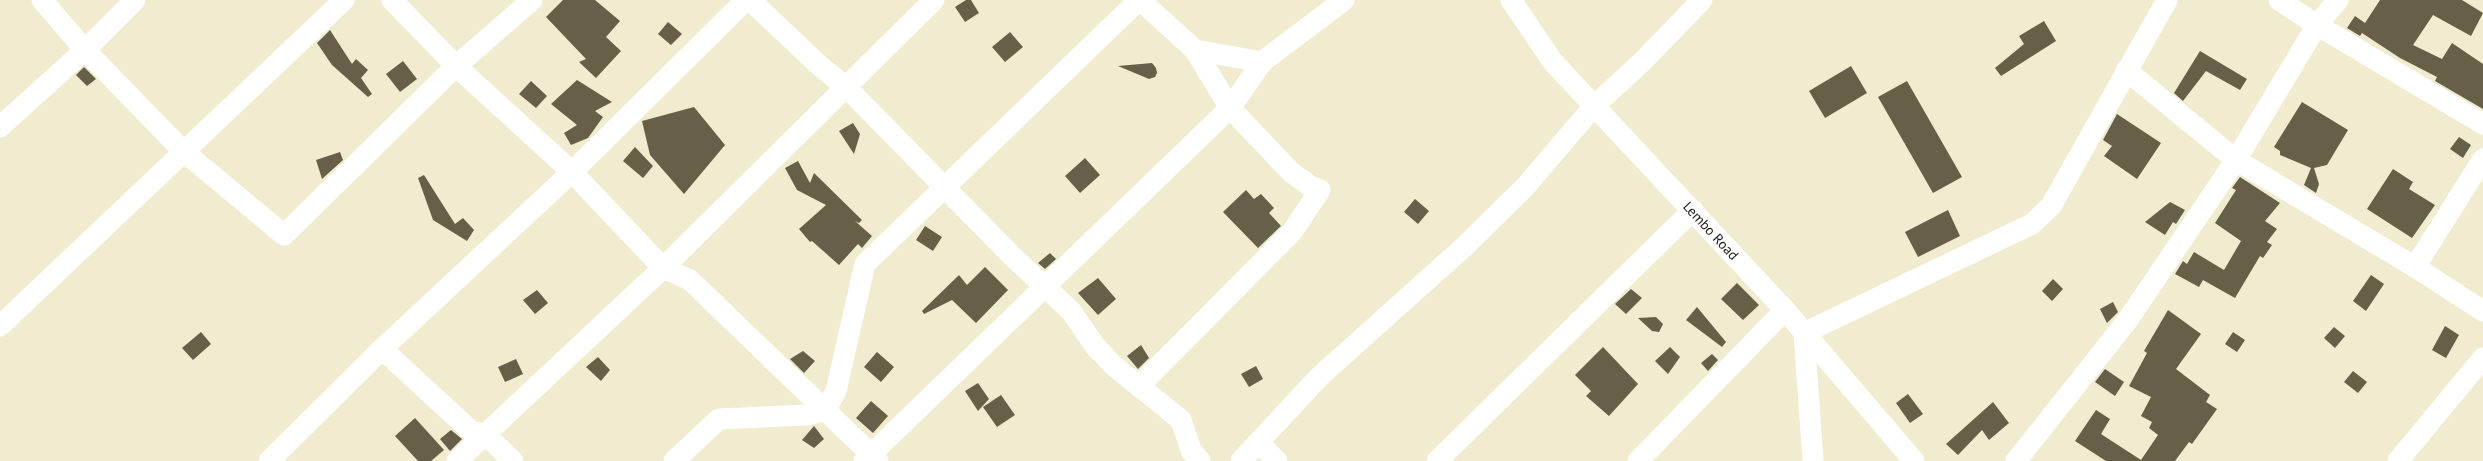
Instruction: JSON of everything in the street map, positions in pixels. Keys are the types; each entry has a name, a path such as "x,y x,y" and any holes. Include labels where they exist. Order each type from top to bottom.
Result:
{"street":[{"path":"42,0 85,50 183,151 284,235 456,66 532,0"},
{"path":"0,127 85,50 135,0"},
{"path":"0,326 344,0"},
{"path":"392,0 456,66 572,172 664,268 690,280 825,411 871,459 1043,286 1230,108 1262,62 1344,0"},
{"path":"269,461 382,350 572,172 748,0 847,88 946,186 1043,286 1071,311 1095,346 1108,359 1180,420 1192,450 1200,461"},
{"path":"457,461 664,268 934,0"},
{"path":"674,461 719,420 807,415 825,411 836,390 865,264 1140,0 1195,50 1230,108 1290,172 1320,190 1292,232 1139,386"},
{"name":"Lembo Road","path":"1511,0 1554,62 1784,310 1914,461"},
{"path":"1241,461 1319,377 1465,246 1525,187 1594,106 1642,61 1702,0"},
{"path":"1813,461 1804,333 2032,224 2051,206 2167,0"},
{"path":"2279,0 2317,25 2483,124"},
{"path":"2016,461 2127,321 2236,160 2317,25 2338,0"},
{"path":"1195,50 1262,62"},
{"path":"2126,70 2236,160 2414,267 2483,311"},
{"path":"2414,267 2483,158"},
{"path":"1437,461 1692,210"},
{"path":"1638,461 1784,310"},
{"path":"382,350 422,384 471,431 486,435 513,461"},
{"path":"2398,461 2483,358"},
{"path":"1258,442 1277,461"}],"building":[{"path":"563,0 595,0 620,21 606,37 621,51 596,78 579,62 586,59 546,17"},
{"path":"966,0 971,0 979,13 965,22 955,7"},
{"path":"2380,0 2462,0 2483,13 2471,36 2433,15 2413,45 2442,59 2452,43 2483,64 2483,109 2435,81 2437,77 2400,58 2362,33 2360,36 2347,28 2355,16 2365,23"},
{"path":"2044,21 2056,41 2001,76 1995,68 2024,44 2019,36"},
{"path":"668,22 682,34 671,45 658,34"},
{"path":"330,30 352,64 356,59 368,70 361,78 372,94 368,97 332,65 317,43"},
{"path":"1010,32 1023,47 1005,62 992,47"},
{"path":"2200,51 2247,79 2240,90 2206,71 2183,101 2174,93"},
{"path":"403,61 417,79 400,92 386,74"},
{"path":"1152,63 1157,73 1155,77 1149,79 1118,66"},
{"path":"1851,66 1867,93 1825,118 1809,91"},
{"path":"84,67 96,79 87,86 76,75"},
{"path":"577,80 612,102 595,111 603,117 588,138 571,145 564,133 577,125 551,104"},
{"path":"531,81 547,96 536,108 519,94"},
{"path":"1907,81 1962,177 1933,193 1878,97"},
{"path":"2302,102 2348,130 2327,165 2314,168 2319,184 2316,193 2304,185 2311,168 2280,155 2280,151 2274,147"},
{"path":"694,107 725,145 684,194 650,155 642,121"},
{"path":"2117,114 2161,143 2137,179 2104,156 2112,146 2103,140"},
{"path":"853,123 860,134 854,154 839,131"},
{"path":"2459,137 2471,145 2463,158 2450,149"},
{"path":"635,147 653,166 643,178 623,161"},
{"path":"340,152 343,160 322,179 316,160"},
{"path":"1085,158 1100,175 1080,193 1065,176"},
{"path":"798,161 810,183 814,173 862,220 859,223 855,221 872,236 862,248 858,244 839,265 812,241 810,242 799,229 826,205 797,190 785,168"},
{"path":"2393,169 2413,182 2409,189 2435,205 2412,238 2367,209"},
{"path":"424,175 455,224 463,218 474,230 467,241 433,220 418,178"},
{"path":"2240,177 2280,203 2265,221 2277,229 2267,242 2272,245 2263,258 2260,256 2235,298 2203,280 2199,287 2175,274 2183,261 2187,264 2194,252 2224,270 2241,241 2215,223 2236,190 2232,188"},
{"path":"1246,190 1254,199 1261,194 1274,208 1269,213 1281,226 1258,248 1223,212"},
{"path":"1415,199 1429,211 1418,224 1404,212"},
{"path":"2170,202 2185,210 2176,224 2173,222 2165,235 2145,222"},
{"path":"1948,210 1960,236 1918,257 1905,232"},
{"path":"925,226 942,237 933,251 916,240"},
{"path":"1050,253 1056,259 1045,269 1038,263"},
{"path":"985,267 1008,290 976,323 952,300 924,314 922,311 959,275 967,285"},
{"path":"2371,275 2384,284 2366,311 2353,301"},
{"path":"1098,278 1116,299 1098,315 1078,293"},
{"path":"2053,279 2063,289 2052,301 2042,291"},
{"path":"1737,283 1759,305 1743,320 1721,299"},
{"path":"1631,289 1642,298 1626,314 1615,304"},
{"path":"537,290 548,303 535,314 523,300"},
{"path":"2113,302 2118,312 2107,323 2100,309"},
{"path":"1697,307 1726,342 1722,347 1686,320"},
{"path":"2168,310 2201,334 2176,369 2210,395 2206,402 2217,409 2192,444 2189,442 2175,461 2106,461 2075,441 2096,410 2110,419 2101,434 2141,460 2158,435 2149,428 2152,422 2141,416 2151,397 2129,386 2147,353 2144,351"},
{"path":"1656,317 1663,324 1659,332 1652,331 1638,318"},
{"path":"2445,326 2459,335 2446,358 2432,350"},
{"path":"2334,327 2345,336 2335,348 2324,338"},
{"path":"201,332 211,344 193,360 182,348"},
{"path":"2233,332 2245,340 2237,352 2225,344"},
{"path":"1141,345 1149,358 1138,369 1127,356"},
{"path":"1603,347 1638,384 1609,416 1586,396 1591,391 1575,375"},
{"path":"1670,347 1680,357 1668,374 1655,361"},
{"path":"803,351 815,361 804,373 790,359"},
{"path":"877,352 894,367 881,382 864,367"},
{"path":"1712,354 1718,360 1708,371 1701,363"},
{"path":"598,357 610,370 601,381 586,367"},
{"path":"516,359 523,374 505,382 498,367"},
{"path":"1256,366 1263,379 1249,387 1241,374"},
{"path":"2105,369 2124,382 2115,396 2095,382"},
{"path":"2353,371 2367,382 2358,393 2344,382"},
{"path":"978,383 989,399 978,411 965,391"},
{"path":"1908,394 1923,414 1910,423 1896,403"},
{"path":"1001,395 1015,415 997,427 983,407"},
{"path":"871,401 888,416 873,433 856,418"},
{"path":"1993,402 2009,423 1989,440 1982,430 1958,455 1946,444"},
{"path":"415,418 444,450 431,461 418,461 395,436"},
{"path":"814,426 824,439 814,448 802,440"},
{"path":"451,430 462,439 450,451 440,439"}]}
